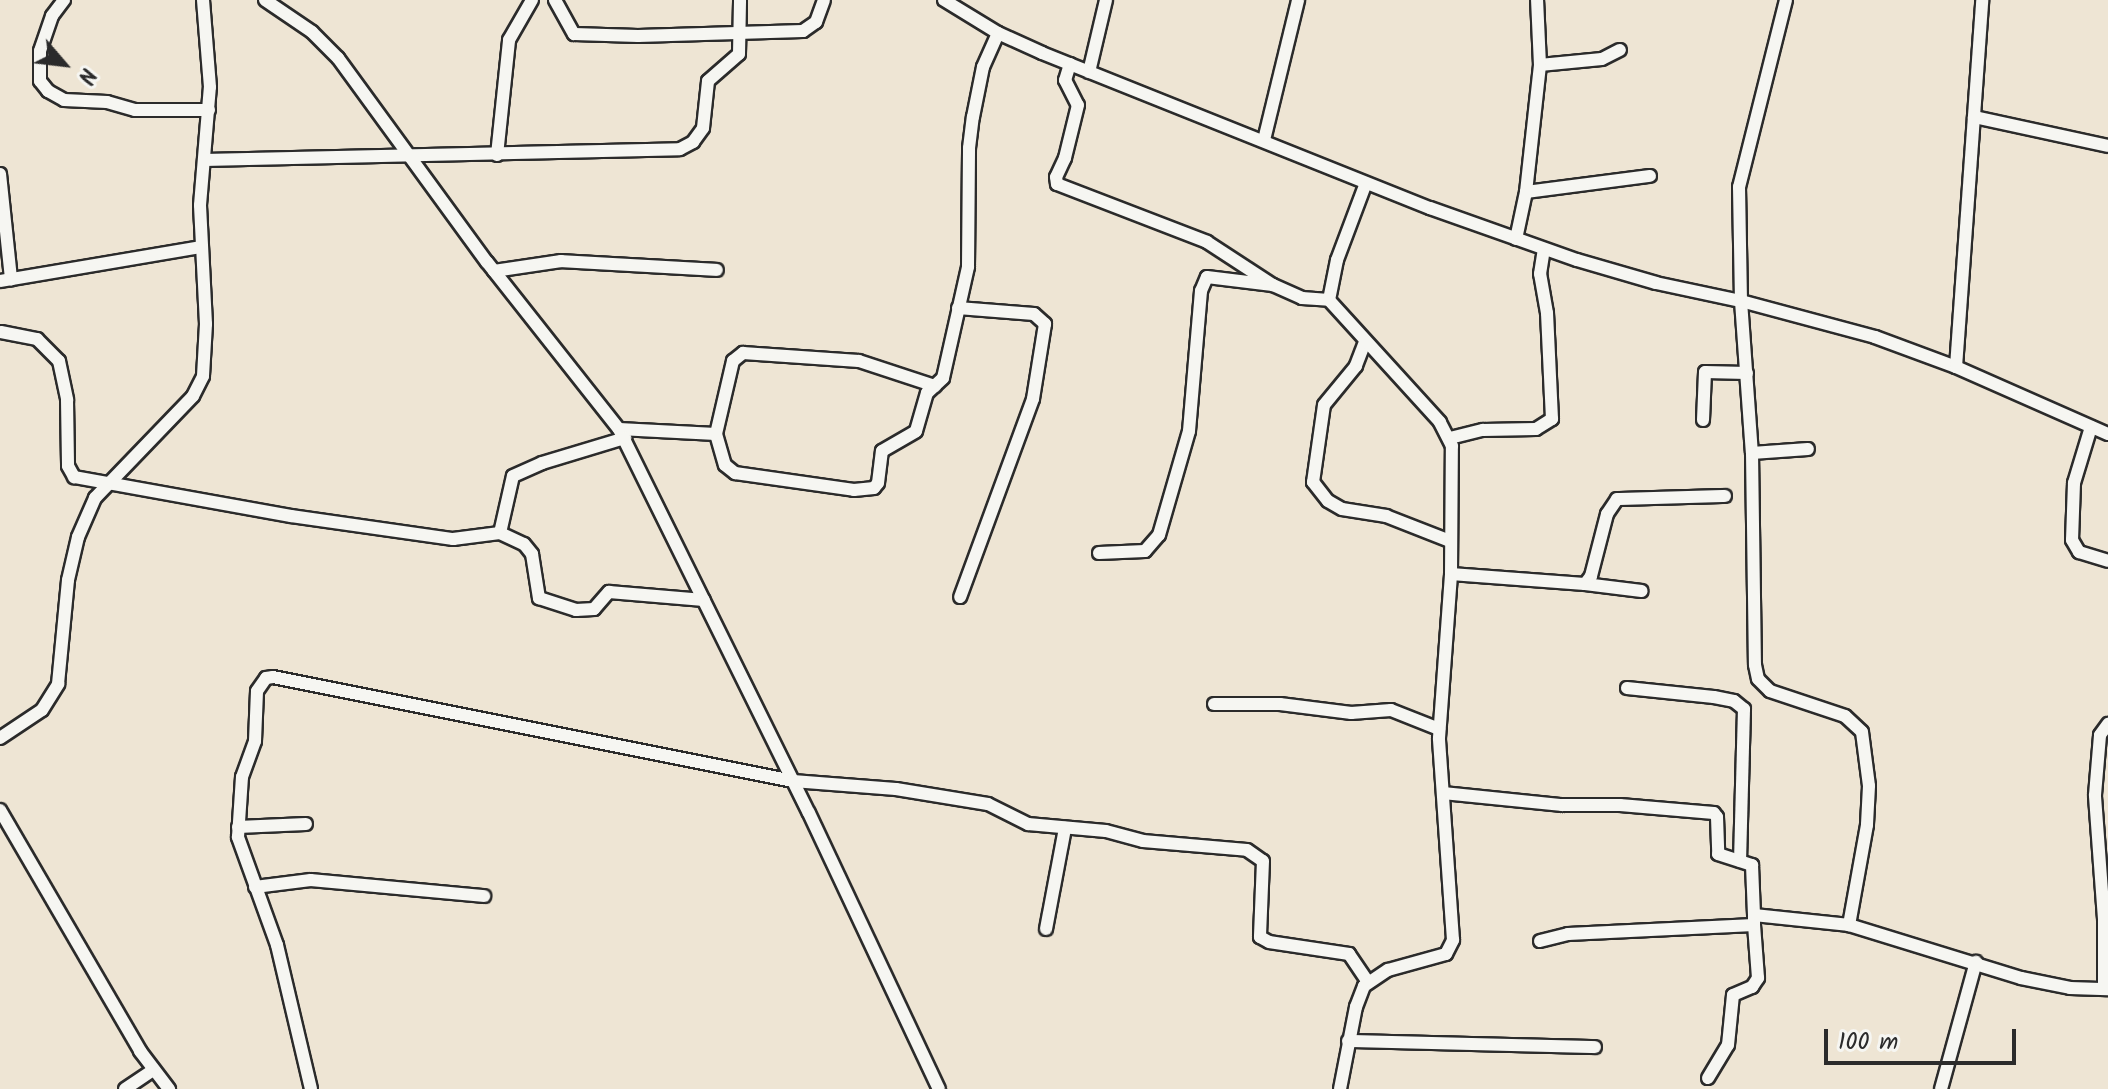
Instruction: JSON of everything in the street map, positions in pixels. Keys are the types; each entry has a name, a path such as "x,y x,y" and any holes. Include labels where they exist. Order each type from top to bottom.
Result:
{"street":[{"path":"64,0 52,16 40,51 40,81 48,91 64,100 107,102 135,110 209,110"},
{"path":"0,738 42,710 58,684 68,580 88,511 106,482 200,386 206,353 200,247 210,53 203,0"},
{"path":"265,0 312,32 338,58 494,271 622,433 793,781 939,1089"},
{"path":"497,155 509,40 532,0"},
{"path":"555,0 570,30 580,35 803,31 816,22 824,0"},
{"path":"204,160 653,152 688,146 699,135 706,120 708,81 739,54 737,30 740,0"},
{"path":"944,0 998,33 1089,72 1366,183 1516,239 1656,283 1847,328 1956,367 2108,434"},
{"path":"1089,72 1106,0"},
{"path":"1264,140 1298,0"},
{"path":"1516,239 1526,192 1540,65 1537,0"},
{"path":"1786,0 1739,187 1741,301 1752,453 1751,565 1758,679 1770,691 1845,716 1862,732 1866,748 1867,825 1849,925"},
{"path":"1956,367 1982,0"},
{"path":"935,386 859,361 743,353 733,361 716,434 730,471 868,491 878,483 882,451 916,431 926,396 943,378 958,308 969,250 968,179 973,117 983,67 998,33"},
{"path":"1540,65 1602,59 1620,50"},
{"path":"1070,64 1065,80 1078,105 1069,146 1056,177 1057,184 1207,242 1244,262 1273,285 1302,298 1329,300 1440,422 1450,438 1451,574 1439,729 1453,947 1446,954 1414,961 1368,982 1360,993 1340,1089"},
{"path":"1974,117 2108,146"},
{"path":"0,174 5,280 200,247"},
{"path":"1526,192 1650,176"},
{"path":"1329,300 1337,260 1366,183"},
{"path":"1450,438 1483,430 1536,429 1552,419 1547,313 1540,274 1544,249"},
{"path":"494,271 561,261 717,270"},
{"path":"1099,553 1145,551 1159,535 1189,431 1201,291 1207,277 1273,285"},
{"path":"958,308 1034,314 1045,324 1033,399 960,597"},
{"path":"1,332 37,339 59,361 67,400 70,474 84,480 291,516 453,539 500,533 524,544 532,554 537,594 551,604 588,611 594,609 605,595 619,592 704,600"},
{"path":"1365,342 1356,366 1324,405 1313,482 1328,501 1342,509 1386,516 1450,541"},
{"path":"1703,420 1705,372 1747,373"},
{"path":"2091,427 2074,483 2072,540 2079,552 2108,561"},
{"path":"500,533 513,476 622,433 716,434"},
{"path":"1752,453 1808,449"},
{"path":"1585,584 1591,576 1607,514 1617,499 1725,496"},
{"path":"1451,574 1642,591"},
{"path":"311,1089 281,960 241,850 238,827 242,777 255,741 257,691 266,678 273,677 793,781 885,787 988,804 1028,824 1106,831 1143,841 1253,852 1263,861 1264,870 1260,937 1269,942 1349,954 1368,982"},
{"path":"1627,688 1714,697 1734,701 1744,709 1740,861"},
{"path":"1214,704 1280,704 1351,713 1391,710 1439,729"},
{"path":"1540,941 1568,934 1754,920 1849,925 2049,985 2106,989 2095,795 2100,735 2108,724"},
{"path":"1443,793 1562,805 1620,805 1714,813 1717,817 1716,851 1752,865 1758,978 1752,987 1733,995 1728,1045 1708,1078"},
{"path":"0,810 152,1071 169,1089"},
{"path":"238,827 306,824"},
{"path":"1046,929 1065,828"},
{"path":"255,887 311,880 484,896"},
{"path":"1941,1089 1976,962"},
{"path":"1348,1041 1595,1047"},
{"path":"125,1089 152,1071"}]}
